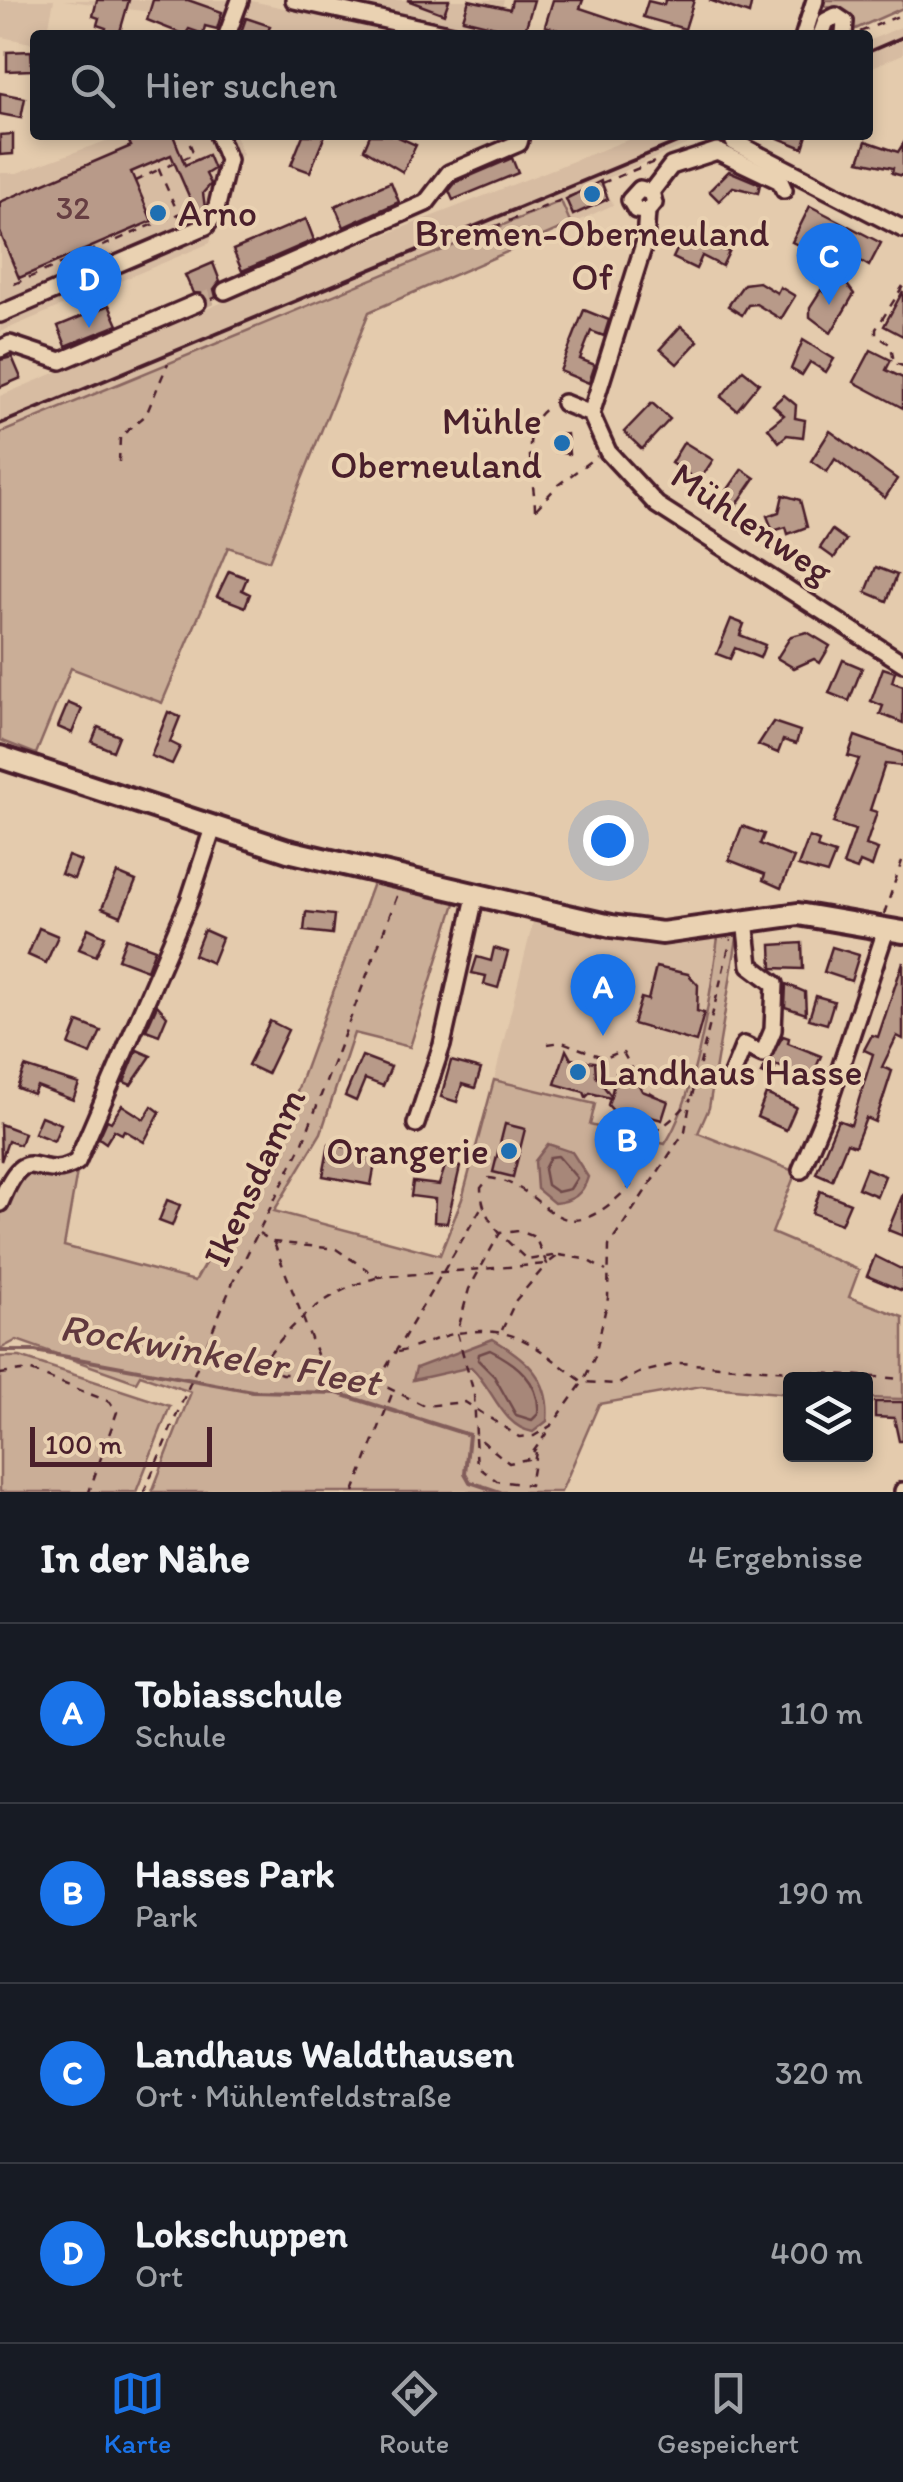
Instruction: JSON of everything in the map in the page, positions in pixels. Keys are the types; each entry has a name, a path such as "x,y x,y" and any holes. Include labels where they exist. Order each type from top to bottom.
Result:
{"main road":[{"path":"0,757 213,828 475,897 662,932 815,915 894,931"}],"street":[{"path":"229,30 240,0"},
{"path":"294,0 430,30"},
{"path":"806,30 815,0"},
{"path":"823,30 826,21 836,16 845,22 844,30"},
{"path":"0,314 187,236 211,221 228,160 220,140"},
{"path":"225,291 426,203 450,173 520,140"},
{"path":"734,142 903,229"},
{"path":"564,403 591,414 644,242 647,211 636,210 630,200 640,189 650,192 670,166 718,151 780,181 784,190"},
{"path":"0,349 10,344 60,360 197,303"},
{"name":"Mühlenweg","path":"591,414 608,452 658,505 903,663"},
{"path":"0,1203 13,1171 20,1166 68,1167 77,1162 188,901 213,828"},
{"path":"416,1124 442,1045 475,897"},
{"path":"731,1076 744,1045 762,1054 773,1030 775,984 750,965 739,922"},
{"path":"802,1170 894,931"}],"path":[{"path":"866,30 903,14"},
{"path":"135,180 194,154 188,140"},
{"path":"191,147 207,140"},
{"path":"602,183 654,162"},
{"path":"159,170 187,236"},
{"path":"479,233 588,188"},
{"path":"14,284 178,214"},
{"path":"903,286 876,334 891,345 889,356 894,363 903,366"},
{"path":"118,462 120,436 146,415 168,363"},
{"path":"564,403 538,414 531,430 535,510 591,458 608,452"},
{"path":"894,931 883,915 903,858"},
{"name":"Ikensdamm","path":"144,1492 203,1347 302,1145 403,881"},
{"path":"476,1436 509,1463 528,1459 583,1382 595,1356 604,1314 608,1246 685,1131 739,922"},
{"path":"548,1044 562,1042 605,1058 622,1052 644,1089 656,1094"},
{"path":"607,1272 585,1259 559,1255 527,1260 500,1233 481,1206 480,1188 489,1178 506,1180 552,1216 570,1221 589,1214 616,1200 631,1184 629,1162 635,1151 676,1119 691,1099"},
{"path":"376,1383 398,1352 481,1206"},
{"path":"500,1233 518,1231 536,1238 547,1264"},
{"path":"259,1233 274,1242 336,1249 378,1278"},
{"path":"500,1233 469,1289 457,1332 476,1407 477,1466 497,1481 530,1485 538,1462 536,1451"},
{"path":"274,1242 318,1357 334,1376"},
{"path":"502,1331 516,1300 559,1255"},
{"path":"258,1369 302,1318 345,1286 378,1278 441,1276 547,1264"},
{"path":"398,1352 477,1328 502,1331 544,1350 583,1382 618,1384 662,1365 679,1364 903,1378"},
{"path":"203,1347 258,1369 362,1375 425,1406 465,1402 519,1436 534,1436 552,1425"},
{"path":"0,1374 29,1370 110,1402 117,1412 89,1492"},
{"path":"354,1492 392,1393"}],"shaded area":[{"path":"0,0 54,0 48,30 30,30 30,43 2,37 0,44"},
{"path":"64,0 247,0 385,30 277,30"},
{"path":"338,0 504,0 495,30 472,30"},
{"path":"825,0 903,0 903,8 853,30 843,11 824,6"},
{"path":"903,26 903,54 873,67 873,39"},
{"path":"108,140 237,140 243,155 232,160 210,243 0,332 0,173 17,173"},
{"path":"627,140 697,140 603,180 613,205 571,224 562,202 0,433 0,396 361,244"},
{"path":"561,201 571,224 369,312 269,561 228,547 162,703 71,668 36,754 0,740 0,433"},
{"path":"373,883 456,900 410,1047 354,1033 321,1133 274,1211 440,1255 462,1199 494,1080 595,1104 590,1125 665,1144 693,1073 718,937 738,932 709,1108 698,1133 796,1172 772,1233 859,1270 849,1297 903,1317 903,1399 873,1398 873,1372 783,1372 783,1393 701,1386 599,1404 561,1492 152,1492 191,1392 140,1375 136,1382 17,1340 0,1349 0,1214 16,1174 27,1169 77,1172 64,1246 195,1281 285,1124"},
{"path":"534,918 648,943 718,937 706,1020 684,1105 665,1144 590,1124 595,1105 494,1080"},
{"path":"0,1357 20,1357 170,1406 136,1492 0,1492"}],"water":[{"path":"548,1144 572,1152 588,1177 576,1196 554,1203 537,1189 535,1161"},
{"path":"493,1339 516,1354 541,1382 547,1421 533,1432 513,1423 471,1367 413,1380 416,1368"}],"building":[{"path":"97,0 129,0 120,30 105,30 97,25 99,18 93,16"},
{"path":"153,0 188,0 222,12 217,29 205,26 204,30 172,30 147,20"},
{"path":"407,0 449,0 444,14"},
{"path":"469,0 510,9 512,0 534,0 525,30 508,30 463,19"},
{"path":"553,0 583,0 580,8 646,30 558,30 545,26"},
{"path":"665,0 694,0 685,29 643,17 648,1 664,5"},
{"path":"709,0 752,0 749,14"},
{"path":"246,18 270,26 269,30 242,30"},
{"path":"30,51 30,70 7,71 7,52"},
{"path":"0,93 25,98 21,118 0,114"},
{"path":"13,134 13,154 0,155 0,135"},
{"path":"175,140 185,165 208,155 214,169 206,174 211,184 203,193 205,208 196,212 171,155 131,172 152,221 19,278 0,232 0,202 131,146 129,142"},
{"path":"301,140 323,140 310,172 291,165"},
{"path":"368,140 405,140 416,145 403,172 364,149"},
{"path":"783,140 805,140 803,148"},
{"path":"866,141 898,152 903,144 903,176 892,173 893,168 859,161"},
{"path":"512,158 518,173 453,200 449,191 456,182"},
{"path":"729,171 760,184 758,193 733,187 719,201 709,191"},
{"name":"Bremen-Oberneuland Of","path":"601,181 608,199 573,215 566,199"},
{"path":"391,182 399,202 344,227 335,206"},
{"path":"810,206 881,243 869,266 817,234 808,250 792,242"},
{"path":"306,219 314,240 242,271 233,250"},
{"path":"684,235 729,252 722,266 702,256 696,269 673,258"},
{"path":"213,263 220,281 214,289 216,297 208,301 203,294 193,293 185,275"},
{"path":"843,279 854,294 831,333 810,317 810,307 821,290 826,293 832,284 837,288"},
{"path":"759,282 777,293 780,287 795,296 781,319 756,304 748,305 742,315 728,306 744,284"},
{"path":"903,291 903,336 884,326"},
{"path":"109,305 118,325 66,346 58,326"},
{"path":"584,310 609,320 604,336 591,331 580,359 595,365 589,383 560,371"},
{"path":"681,326 698,341 677,364 660,349"},
{"path":"803,340 834,359 826,372 810,362 802,375 791,369"},
{"path":"871,350 891,360 886,370 903,378 903,408 854,382"},
{"path":"12,357 21,378 0,387 0,360"},
{"path":"743,370 759,383 737,410 721,397"},
{"path":"784,395 796,405 795,418 805,420 803,437 787,435 779,442 768,428 784,415 773,405"},
{"path":"652,403 670,419 642,449 624,432"},
{"path":"830,431 897,479 885,498 835,459 827,472 811,461"},
{"name":"Mühle Oberneuland","path":"567,434 569,454 556,452 552,442 557,435"},
{"path":"684,442 713,460 699,481 671,463"},
{"path":"742,469 755,478 735,507 722,498"},
{"path":"783,495 800,500 807,527 788,534 786,527 773,531 767,516 779,512"},
{"path":"832,530 846,540 834,558 820,548"},
{"path":"876,567 897,575 887,601 866,592"},
{"path":"229,571 247,578 242,590 250,594 245,607 217,596"},
{"path":"731,619 744,624 740,635 765,645 760,658 735,648 730,659 717,654"},
{"path":"807,632 830,646 820,663 814,659 794,668 777,658 791,636"},
{"path":"843,660 862,668 849,701 829,693"},
{"path":"883,668 895,672 892,682 903,686 903,723 880,714 883,706 871,701"},
{"path":"68,703 82,709 72,733 58,727"},
{"path":"168,712 180,717 170,742 180,747 172,764 151,756"},
{"path":"773,722 800,731 796,744 783,740 778,753 758,745"},
{"path":"98,727 119,736 113,751 92,742"},
{"path":"855,736 903,753 903,766 885,764 870,810 877,812 866,845 878,849 872,867 860,862 857,870 843,865 855,830 833,823 859,759 848,756"},
{"path":"742,826 764,834 760,844 794,858 781,888 763,880 765,874 729,860"},
{"path":"809,837 819,841 817,848 835,854 827,874 798,866"},
{"path":"68,856 81,861 74,879 61,874"},
{"path":"117,873 136,881 121,916 102,908"},
{"path":"306,912 334,915 332,934 304,931"},
{"path":"39,928 58,936 46,963 28,955"},
{"path":"88,928 105,936 96,956 79,949"},
{"path":"204,930 222,938 212,963 194,955"},
{"path":"126,938 155,949 147,970 118,959"},
{"path":"802,943 803,969 772,968 771,945"},
{"path":"832,947 859,955 851,981 824,972"},
{"path":"494,948 508,952 498,988 484,984 486,976 472,973 477,957 491,961"},
{"path":"903,962 903,1039 897,1036 882,1067 892,1071 875,1122 866,1118 855,1146 847,1143 832,1180 816,1173 838,1120 851,1125 873,1054 864,1050 872,1035 878,1037"},
{"path":"656,967 688,974 698,985 697,1011 704,1013 696,1042 633,1024 641,998 648,1000"},
{"path":"786,984 805,992 806,1014 785,1007"},
{"path":"816,996 834,1001 827,1024 809,1019"},
{"path":"157,1005 167,1016 159,1035 146,1030"},
{"path":"270,1021 288,1030 267,1074 248,1065"},
{"path":"78,1022 101,1031 91,1054 69,1045"},
{"path":"783,1036 789,1038 788,1043 821,1056 811,1079 776,1065 772,1077 761,1073"},
{"path":"137,1050 151,1056 131,1085 124,1082"},
{"path":"566,1050 571,1059 595,1062 596,1076 611,1096 617,1070 632,1072 642,1091 668,1101 662,1120 625,1110 617,1115 608,1105 610,1098 590,1093 586,1097 584,1092 555,1084"},
{"path":"362,1056 391,1067 383,1086 365,1079 356,1101 345,1096"},
{"path":"451,1061 481,1069 475,1088 462,1084 457,1102 441,1097"},
{"path":"25,1067 79,1084 73,1100 37,1086 33,1094 17,1088"},
{"path":"766,1094 796,1107 786,1130 757,1117"},
{"path":"122,1105 144,1119 152,1106 160,1112 144,1142 124,1130 122,1134 114,1130 106,1143 99,1138 107,1120 111,1122"},
{"path":"41,1116 61,1124 54,1141 34,1133"},
{"path":"0,1124 24,1133 20,1145 8,1141 1,1161"},
{"name":"Orangerie","path":"505,1124 525,1129 513,1177 493,1172"},
{"path":"329,1144 377,1153 371,1185 323,1176"},
{"path":"446,1163 460,1167 447,1223 434,1222 435,1199 411,1196 413,1182 439,1185"},
{"path":"866,1168 885,1176 877,1196 858,1188"},
{"path":"820,1191 850,1203 841,1224 812,1213"},
{"path":"903,1194 903,1236 888,1230"},
{"path":"167,1200 180,1205 172,1226 159,1221"},
{"path":"875,1256 903,1270 903,1291 867,1276"},
{"path":"875,1402 903,1402 903,1441 899,1441 894,1418 875,1417"}],"waterway":[{"name":"Rockwinkeler Fleet","path":"0,1351 35,1351 252,1391 337,1393 469,1435 465,1473 470,1482 500,1492"}],"tunnel":[{"path":"729,140 734,142"},
{"path":"197,303 225,291"}],"railway":[{"path":"873,50 903,37"},
{"path":"0,424 682,140"}],"place":[{"name":"Bremen-Oberneuland Of","path":"592,194"},
{"name":"Arno","path":"158,213"},
{"name":"Landhaus Waldthausen","path":"829,305"},
{"name":"Lokschuppen","path":"89,328"},
{"name":"Mühle Oberneuland","path":"562,443"},
{"name":"Tobiasschule","path":"603,1036"},
{"name":"Landhaus Hasse","path":"578,1072"},
{"name":"Orangerie","path":"509,1151"},
{"name":"Hasses Park","path":"627,1189"}]}
